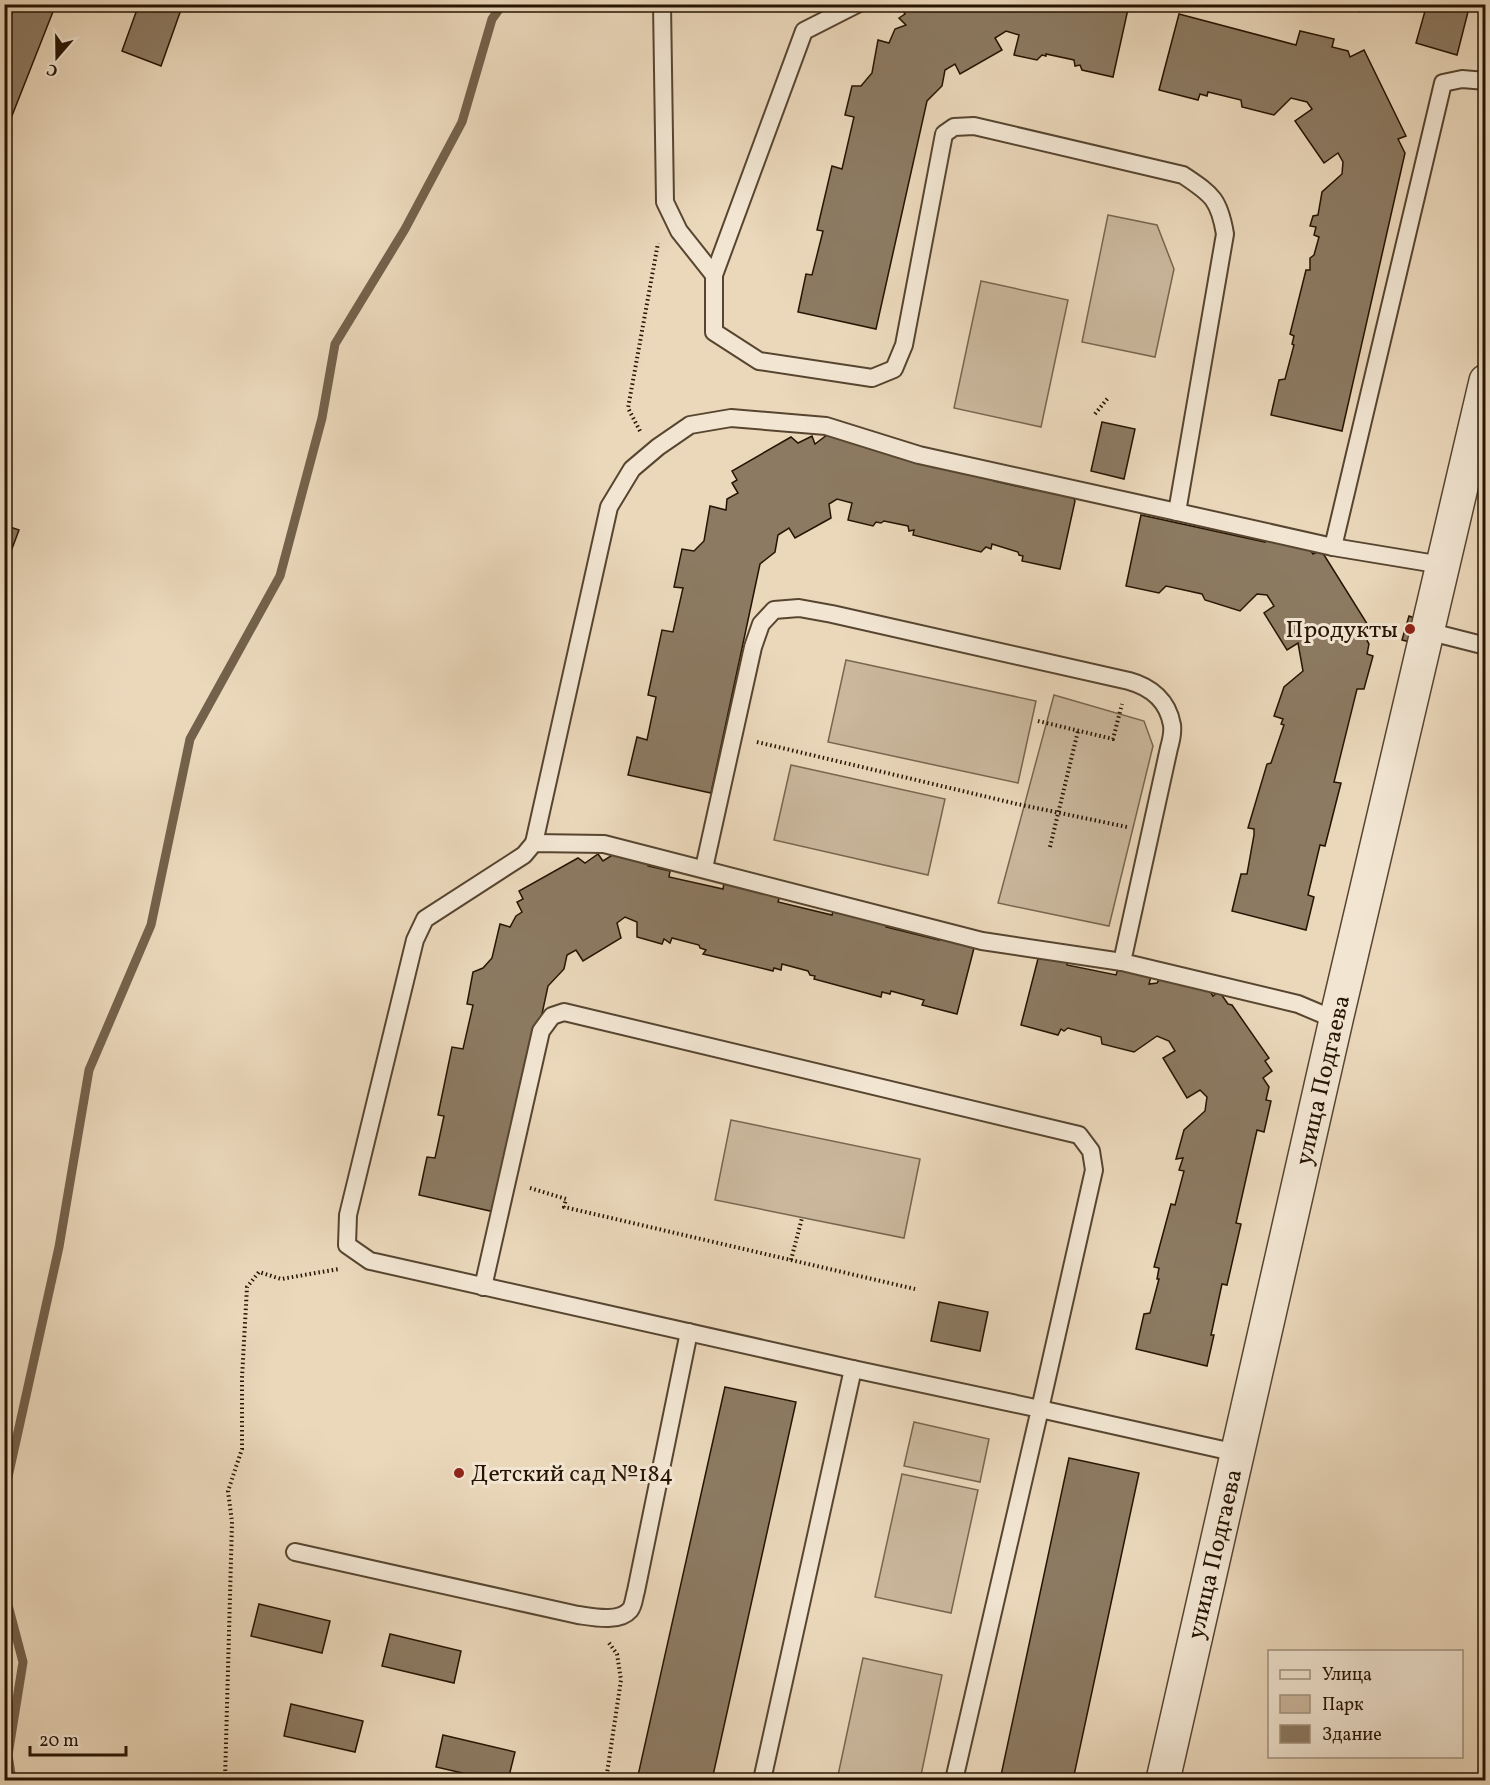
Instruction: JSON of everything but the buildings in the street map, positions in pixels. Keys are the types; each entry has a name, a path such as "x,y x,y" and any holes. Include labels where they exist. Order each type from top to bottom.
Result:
{"street":[{"name":"улица Подгаева","path":"1163,1780 1442,565 1475,469 1485,381"}],"lane":[{"path":"662,4 665,202 679,231 714,275"},
{"path":"857,4 804,31 714,275 714,332 759,361 872,378 894,369 904,345 944,134 954,127 974,126 1183,175 1209,193 1221,211 1225,234 1178,512"},
{"path":"1333,547 1443,83 1462,79 1485,81"},
{"path":"1237,1453 370,1261 347,1245 348,1215 415,940 425,919 524,855 534,843 609,507 633,469 690,425 731,418 826,426 920,455 1333,547 1442,565"},
{"path":"704,868 753,647 761,624 774,609 799,609 832,614 1129,681 1144,685 1163,701 1173,726 1122,962"},
{"path":"1427,631 1485,646"},
{"path":"534,843 604,844 982,941 1122,962 1298,1004 1336,1020"},
{"path":"483,1287 541,1031 552,1016 564,1012 1079,1135 1091,1150 1094,1170 954,1780"},
{"path":"295,1552 596,1618 624,1616 632,1608 636,1591 689,1332"},
{"path":"762,1780 853,1368"}],"path":[{"path":"1358,11 1368,4"},
{"path":"651,453 628,408 665,202"},
{"path":"1095,414 1108,398"},
{"path":"1038,721 1113,739 1129,681"},
{"path":"1050,847 1078,731"},
{"path":"733,736 1058,813 1151,832"},
{"path":"507,1182 566,1199 564,1207 915,1289"},
{"path":"791,1260 802,1218"},
{"path":"225,1780 231,1522 228,1491 242,1449 246,1287 259,1272 280,1279 375,1262"},
{"path":"606,1780 621,1680 617,1654 606,1639 624,1616"}],"green space":[{"path":"1108,215 1157,225 1174,269 1155,357 1082,342"},
{"path":"981,281 1068,300 1041,427 954,408"},
{"path":"846,660 1036,701 1018,783 828,742"},
{"path":"1054,695 1144,721 1153,746 1109,926 998,903"},
{"path":"791,765 945,799 928,875 774,840"},
{"path":"731,1120 920,1159 904,1238 715,1200"},
{"path":"914,1422 989,1439 980,1482 904,1466"},
{"path":"902,1474 978,1490 951,1613 875,1597"},
{"path":"863,1658 942,1675 920,1780 837,1780"}],"waterway":[{"path":"4,1495 59,1247 89,1070 151,925 190,739 280,576 322,418 335,344 405,229 462,122 492,19 503,4"},
{"path":"4,1590 23,1662 8,1755 12,1780"}],"place":[{"name":"Продукты","path":"1410,629"},
{"name":"Детский сад №184","path":"459,1473"}]}
